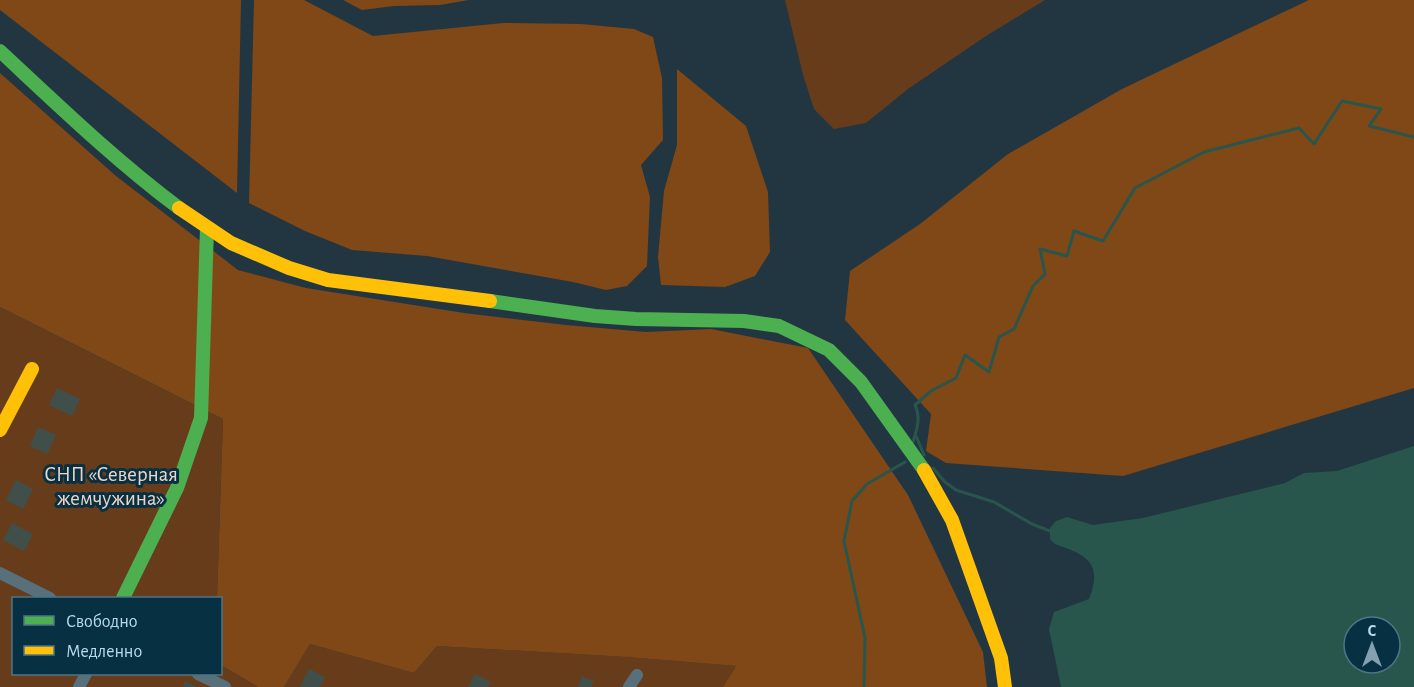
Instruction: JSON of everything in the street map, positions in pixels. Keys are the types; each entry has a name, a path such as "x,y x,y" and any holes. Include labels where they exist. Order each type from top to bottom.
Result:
{"street":[{"path":"0,51 99,142 152,187 231,243 289,268 328,280 595,316 744,321 779,326 829,350 861,382 877,404 924,470 952,520 1000,658 1005,687"},
{"path":"123,597 185,471 195,445 201,418 207,228"},
{"path":"0,430 32,369"},
{"path":"0,573 48,597"},
{"path":"200,675 225,687"},
{"path":"629,687 637,675"}],"green space":[{"path":"785,0 1045,0 986,36 908,89 866,123 834,129 814,109 803,75"},
{"name":"СНП «Северная жемчужина»","path":"0,307 223,419 217,597 12,597 12,675 222,675 222,666 258,687 0,687"},
{"path":"310,644 414,673 437,646 736,666 723,687 284,687"}],"shaded area":[{"path":"0,0 241,0 237,193 0,10"},
{"path":"254,0 304,0 373,36 503,23 581,24 634,29 653,37 662,78 663,140 641,165 650,197 647,266 627,286 606,290 427,256 352,250 305,231 249,203"},
{"path":"343,0 469,0 440,5 394,6 362,10"},
{"path":"1309,0 1414,0 1414,388 1123,476 946,463 926,451 931,414 845,320 850,271 920,224 1008,154 1122,89"},
{"path":"677,69 746,126 768,192 770,252 755,276 725,287 661,285 658,257 664,191 677,145"},
{"path":"0,73 116,176 238,270 306,288 464,313 646,332 711,329 808,348 908,495 983,652 987,687 723,687 736,666 437,646 414,673 310,644 284,687 258,687 222,666 222,597 217,597 223,419 0,307"},
{"path":"1414,446 1414,687 1061,687 1049,629 1054,612 1089,599 1094,573 1083,556 1055,544 1050,539 1050,528 1056,521 1067,517 1093,525 1143,518 1285,483 1304,473 1337,471"}],"building":[{"path":"57,388 80,399 72,416 49,405"},
{"path":"38,427 56,435 47,454 30,446"},
{"path":"16,480 33,489 23,509 6,500"},
{"path":"12,523 33,534 24,551 3,540"},
{"path":"309,669 325,677 320,687 300,687"},
{"path":"475,674 491,682 488,687 468,687"},
{"path":"582,676 594,681 591,687 578,687"},
{"path":"185,681 197,687 183,687"}],"waterway":[{"path":"913,442 918,419 915,405 931,391 956,378 965,355 989,372 999,337 1014,329 1033,286 1045,274 1040,249 1067,256 1074,231 1103,241 1135,188 1204,152 1299,128 1314,144 1342,101 1381,109 1369,126 1414,137"},
{"path":"916,436 924,455"},
{"path":"864,687 865,638 844,541 852,501 867,484 905,462"},
{"path":"933,468 945,482 956,490 994,502 1032,524 1050,531"}],"traffic: fast":[{"path":"0,51 65,112 179,208"},
{"path":"123,597 177,488 201,418 207,228"},
{"path":"490,301 595,316 744,321 779,326 829,350 861,382 924,470"}],"traffic: slow":[{"path":"179,208 231,243 289,268 328,280 490,301"},
{"path":"0,430 32,369"},
{"path":"924,470 952,520 1001,658 1005,687"}]}
